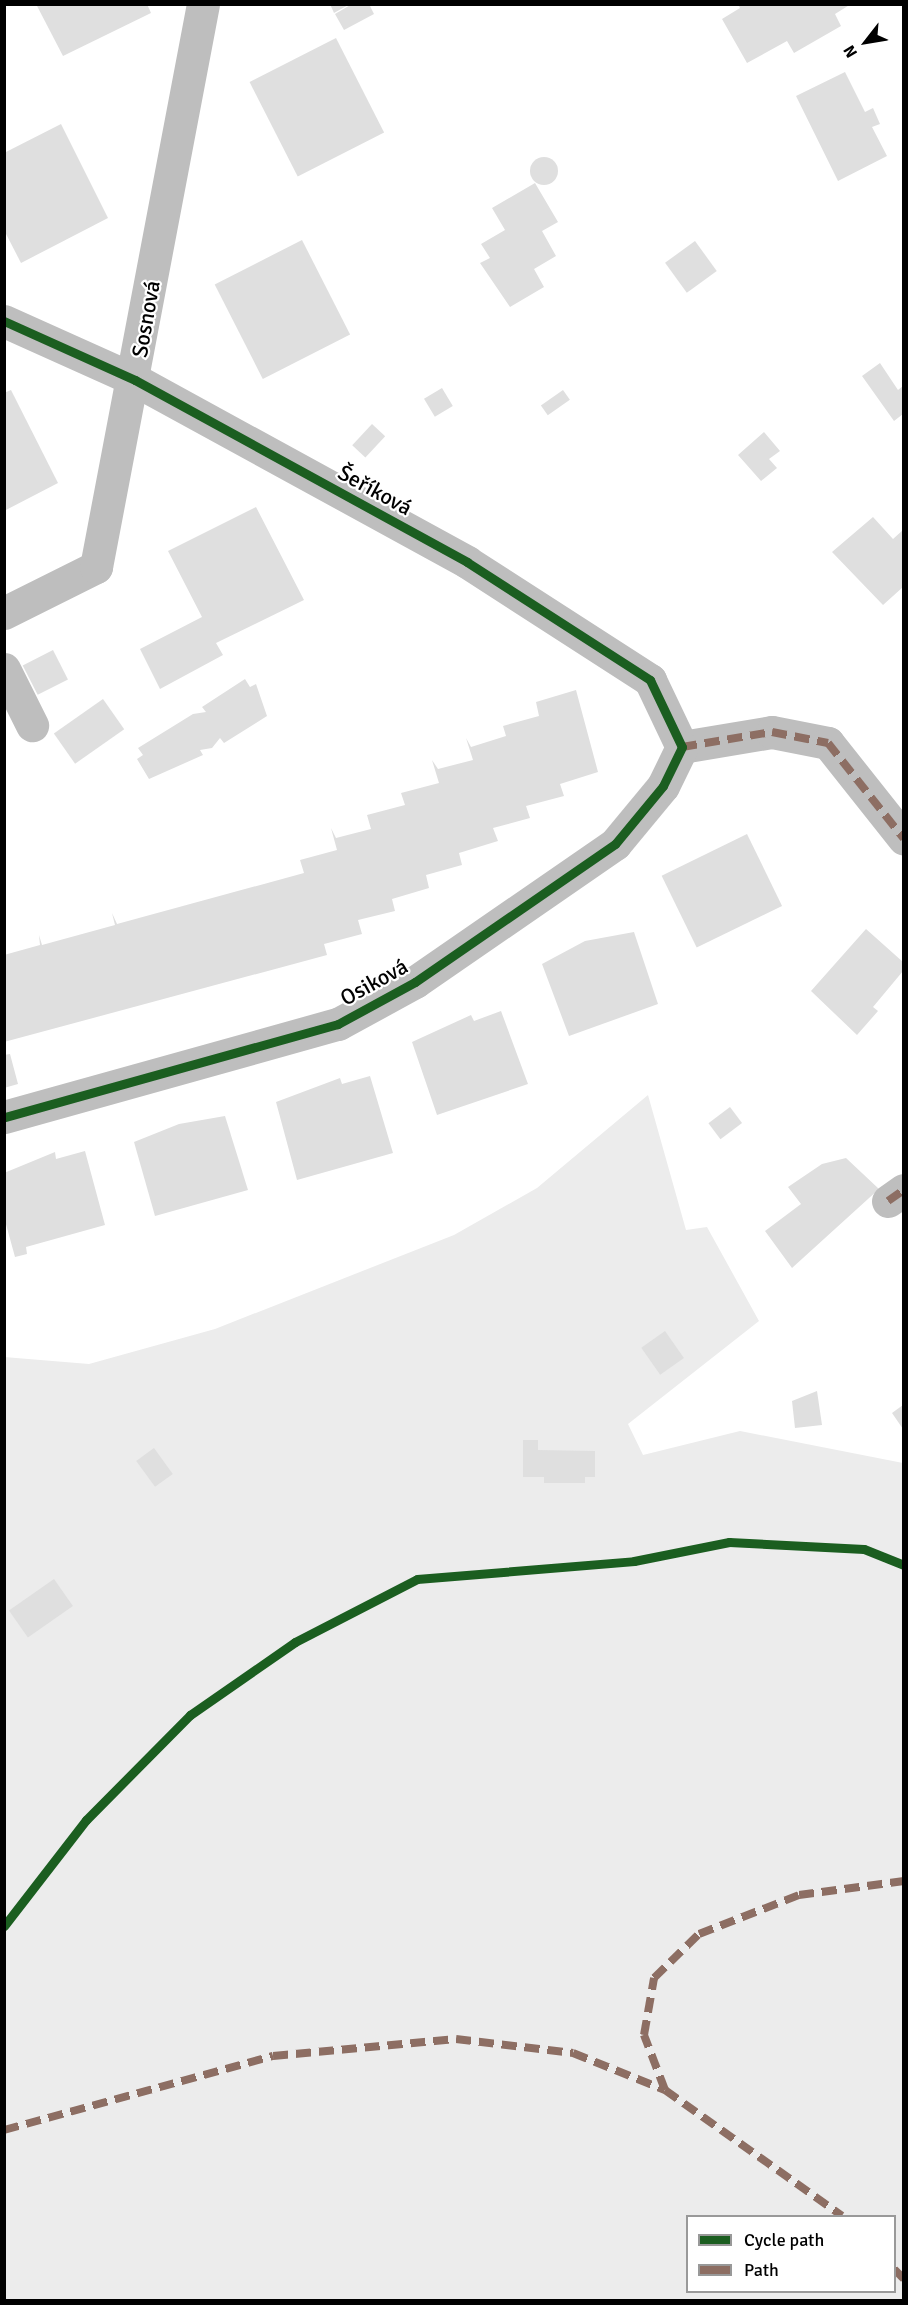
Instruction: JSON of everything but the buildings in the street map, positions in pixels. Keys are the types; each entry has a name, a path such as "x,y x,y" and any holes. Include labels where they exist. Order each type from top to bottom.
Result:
{"street":[{"name":"Sosnová","path":"4,613 96,567 135,380 202,4"},
{"name":"Šeříková","path":"4,321 135,380 467,562 650,680 682,747"},
{"path":"4,669 32,725"},
{"path":"682,747 772,732 828,743 903,839"},
{"name":"Osiková","path":"4,1118 338,1024 415,982 615,844 663,786 682,747"}],"shaded area":[{"path":"648,1095 686,1230 707,1227 759,1321 628,1424 643,1455 740,1431 903,1463 903,2300 5,2300 4,1357 89,1364 215,1329 454,1235 537,1188"}],"marked path":[{"path":"682,747 772,732 828,743 904,839"},
{"path":"888,1201 904,1190"},
{"path":"665,2090 644,2035 654,1978 699,1934 799,1895 904,1881"},
{"path":"4,2130 273,2056 456,2039 573,2053 665,2090 841,2215"},
{"path":"896,2271 904,2279"}],"cycle path":[{"path":"4,321 135,380 467,562 650,680 682,747 663,786 615,844 415,982 338,1024 4,1117"},
{"path":"4,1926 86,1820 190,1715 295,1642 417,1579 634,1561 729,1542 864,1549 904,1565"}]}
